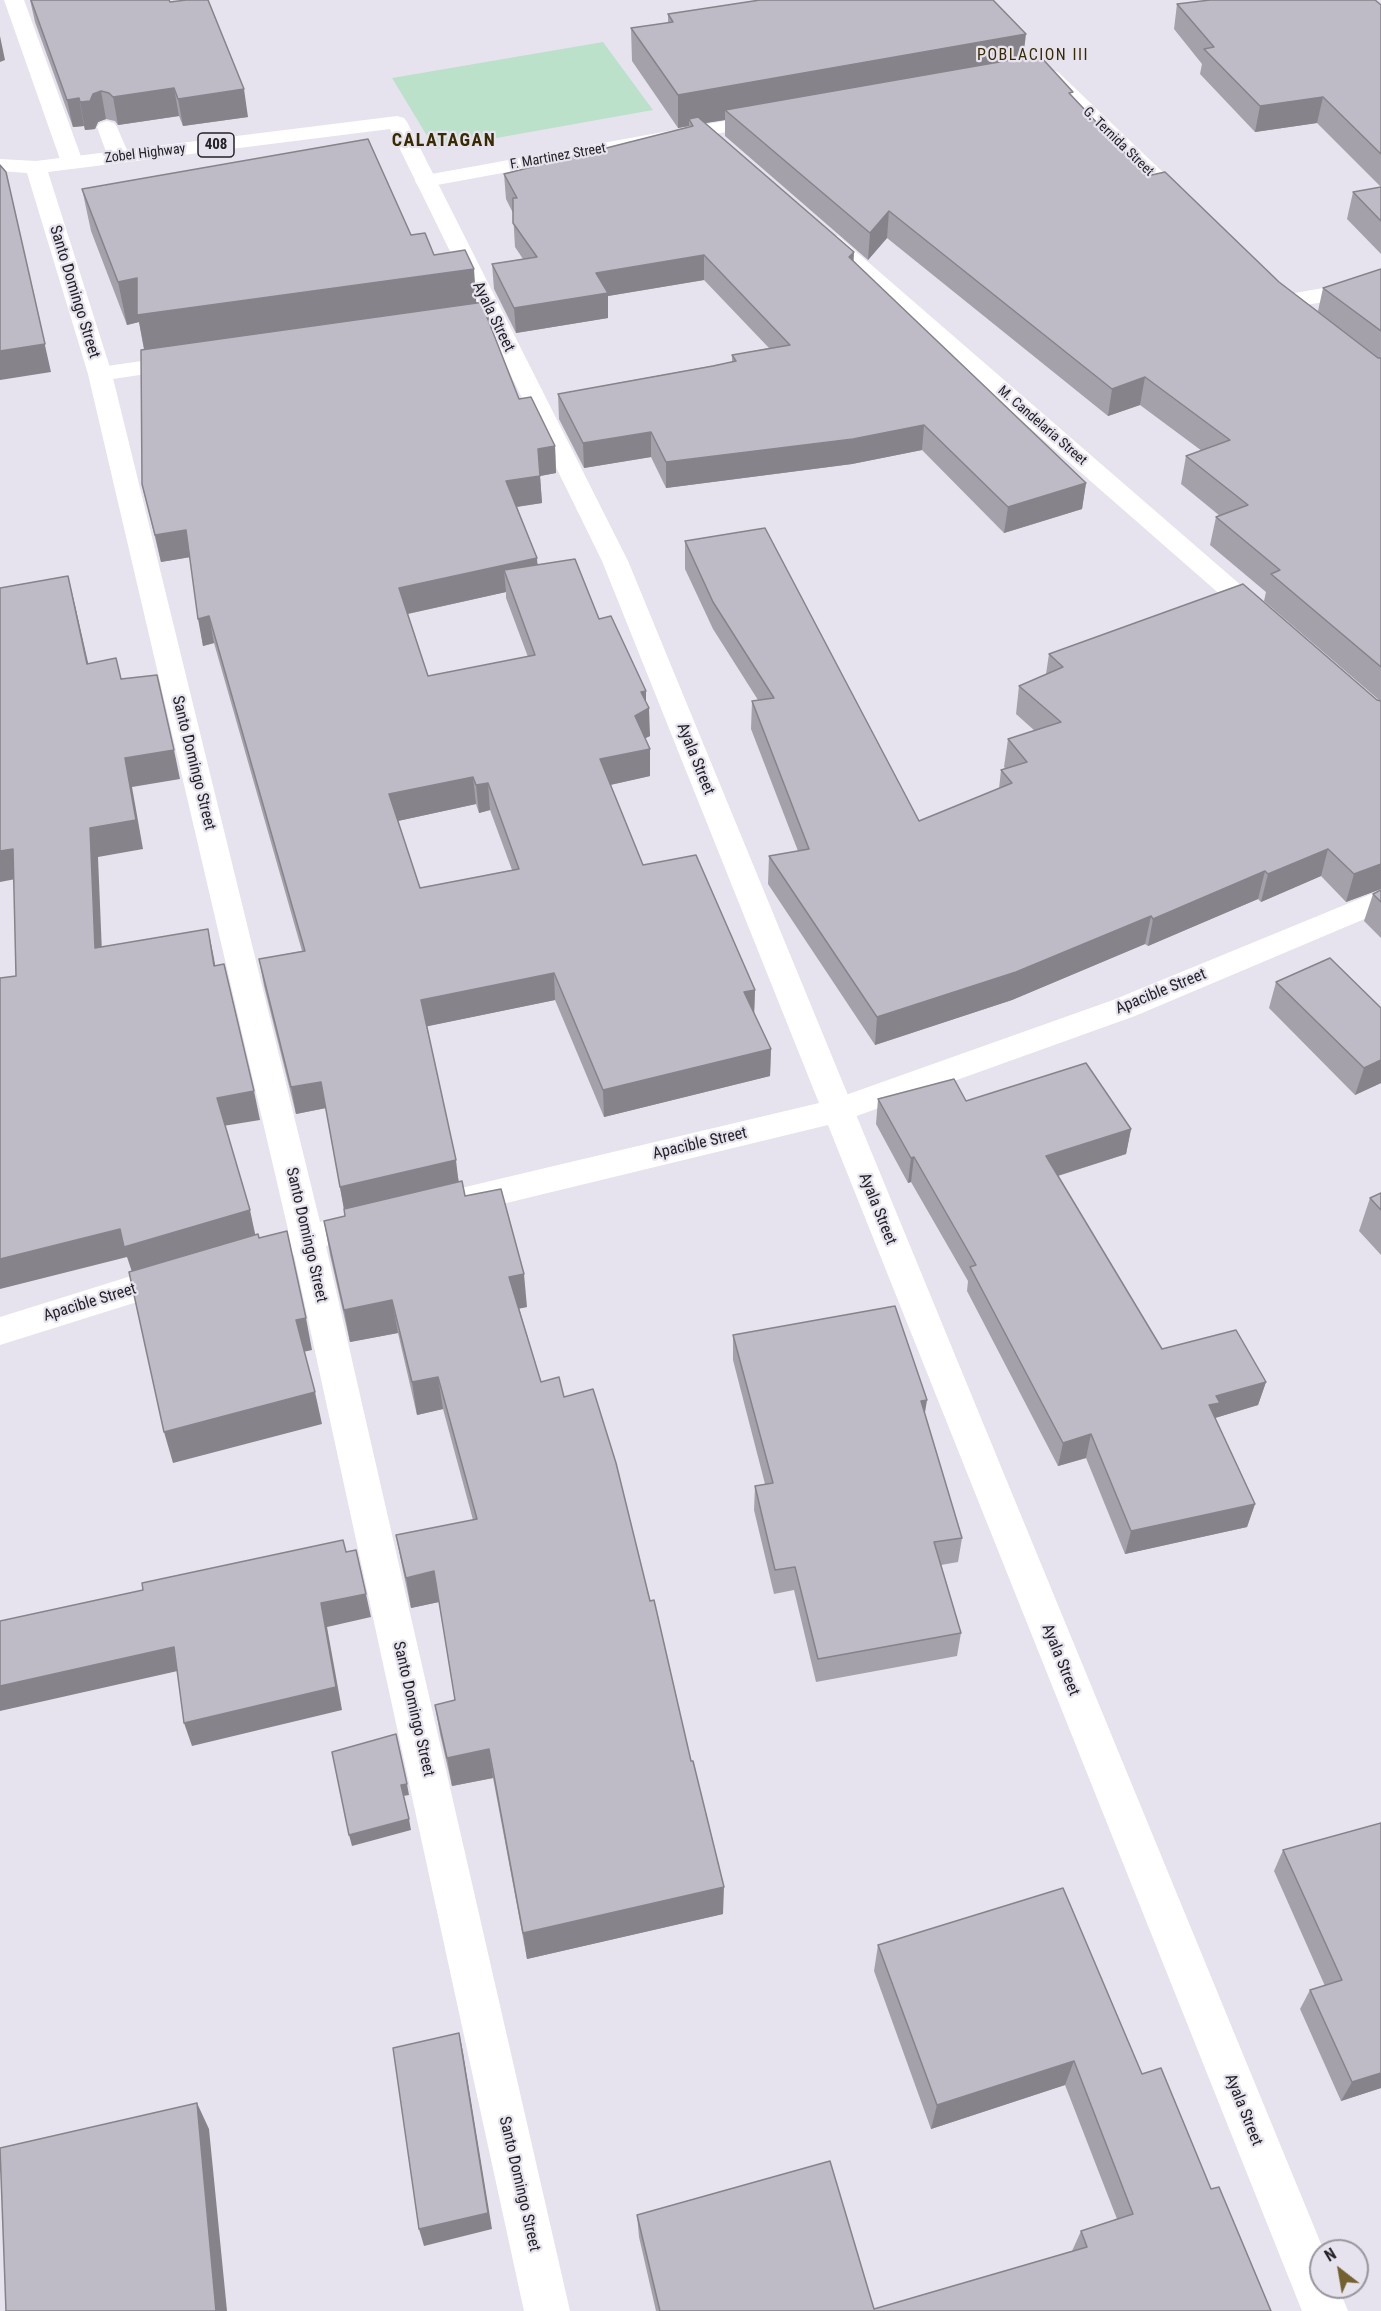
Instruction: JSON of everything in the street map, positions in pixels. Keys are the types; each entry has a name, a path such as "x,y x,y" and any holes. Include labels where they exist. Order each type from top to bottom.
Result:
{"main road":[{"path":"14,0 67,122 72,162"},
{"name":"G. Ternida Street","path":"1039,72 1198,219"},
{"name":"F. Martinez Street","path":"426,181 712,139 785,117"},
{"name":"Zobel Highway","path":"0,165 36,167 397,122"},
{"name":"Ayala Street","path":"397,122 426,181 483,321 615,561 1324,2311"},
{"path":"108,127 119,157"},
{"name":"Santo Domingo Street","path":"36,167 100,374 307,1238 547,2311"},
{"name":"M. Candelaria Street","path":"811,225 1281,634"},
{"path":"1266,285 1310,323"},
{"path":"1283,302 1381,285"},
{"path":"100,374 204,360"},
{"name":"Apacible Street","path":"0,1331 307,1238 837,1111 1124,1008 1381,900"}],"green space":[{"path":"603,42 653,110 435,149 392,78"}],"building":[{"path":"31,0 169,0 170,2 208,0 244,89 178,99 174,88 113,97 101,91 93,94 90,101 80,102 79,98 67,100"},
{"path":"760,0 993,0 1026,34 678,95 631,28 673,22 668,14"},
{"path":"1210,0 1375,0 1381,5 1381,154 1323,97 1260,106 1204,49 1214,47 1177,4"},
{"path":"1039,55 1073,92 1069,93 1147,176 1165,172 1279,282 1381,358 1381,667 1271,574 1280,570 1216,517 1248,505 1186,456 1230,440 1145,377 1112,389 889,211 870,233 725,110"},
{"path":"698,117 854,252 849,257 1086,483 1008,507 924,425 853,439 666,462 651,432 583,443 558,394 713,366 736,361 732,355 790,345 704,255 596,273 608,293 514,308 492,264 537,257 513,223 513,198 517,198 504,174 693,126 689,119"},
{"path":"368,139 411,235 425,233 434,255 465,250 474,269 137,315 137,278 118,282 82,189"},
{"path":"0,165 6,172 45,344 0,351"},
{"path":"1381,187 1381,221 1353,192"},
{"path":"1381,269 1381,331 1323,288"},
{"path":"484,302 488,311 485,312 519,399 531,397 555,446 538,449 540,476 506,481 537,558 399,588 428,676 535,655 504,570 575,559 599,619 611,616 646,691 641,692 649,708 635,716 650,749 600,759 643,865 696,855 755,990 744,992 771,1049 603,1090 554,973 421,1000 456,1160 340,1187 321,1082 291,1087 259,959 305,951 209,616 198,619 186,530 155,535 142,484 141,350","holes":["473,777 476,785 488,783 519,869 420,888 389,794"]},
{"path":"765,528 919,821 1012,783 1001,770 1027,762 1008,739 1061,722 1019,686 1063,667 1049,654 1243,584 1377,700 1381,701 1381,864 1354,874 1328,849 1268,874 1265,871 1153,919 1151,916 1016,972 877,1017 769,856 809,849 752,701 774,698 713,602 685,541"},
{"path":"68,576 87,664 116,658 121,679 157,675 174,750 125,758 136,820 90,828 95,948 208,929 214,966 224,964 254,1091 217,1098 250,1210 124,1247 120,1229 0,1259 0,978 16,976 13,849 0,851 0,588"},
{"path":"1381,890 1381,902 1373,894"},
{"path":"1330,958 1381,1008 1381,1060 1364,1068 1276,982"},
{"path":"1086,1063 1131,1129 1046,1156 1162,1349 1236,1330 1266,1382 1216,1396 1220,1403 1209,1405 1255,1504 1131,1531 1091,1434 1063,1443 970,1267 976,1265 878,1099 954,1079 966,1101"},
{"path":"462,1181 465,1196 501,1189 524,1274 509,1277 541,1382 559,1377 564,1397 593,1389 616,1463 650,1601 654,1600 691,1761 693,1761 724,1887 523,1933 489,1749 447,1758 435,1705 455,1700 434,1571 406,1578 396,1535 477,1519 438,1377 412,1382 392,1300 344,1310 324,1221 345,1216 344,1209"},
{"path":"1381,1193 1381,1210 1370,1198"},
{"path":"287,1231 306,1318 296,1320 315,1392 164,1432 129,1272 258,1234 259,1238"},
{"path":"895,1306 927,1400 921,1401 962,1538 934,1542 961,1633 818,1659 795,1567 775,1570 755,1486 773,1483 733,1335"},
{"path":"343,1540 346,1552 356,1550 366,1594 321,1603 336,1687 184,1723 174,1647 0,1686 0,1621 143,1590 142,1583"},
{"path":"396,1734 407,1784 401,1785 409,1819 349,1835 332,1752"},
{"path":"1381,1823 1381,2073 1352,2082 1310,1990 1342,1980 1283,1850"},
{"path":"1063,1888 1142,2074 1161,2068 1211,2189 1219,2187 1271,2311 660,2311 637,2215 830,2161 874,2309 1087,2247 1081,2231 1133,2214 1074,2061 937,2105 878,1945"},
{"path":"459,2033 488,2213 419,2229 393,2048"},
{"path":"197,2103 216,2311 6,2311 0,2148"}],"district":[{"name":"POBLACION III","path":"1033,56"},
{"name":"CALATAGAN","path":"444,141"}]}
